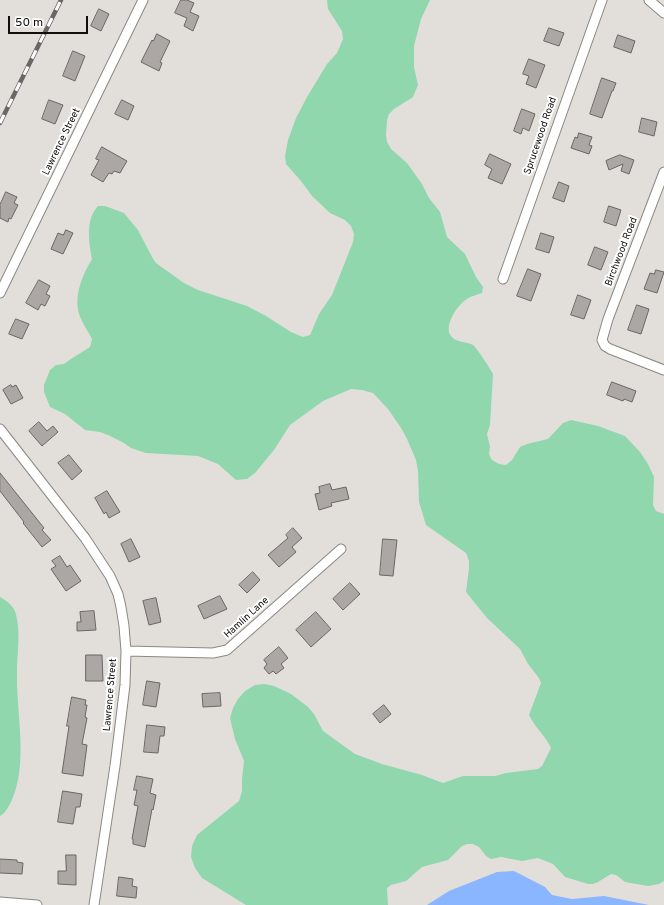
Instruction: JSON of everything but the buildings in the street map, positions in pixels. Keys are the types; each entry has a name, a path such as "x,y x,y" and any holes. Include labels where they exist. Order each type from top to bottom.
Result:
{"street":[{"name":"Lawrence Street","path":"0,293 143,0"},
{"name":"Sprucewood Road","path":"503,279 552,136 602,0"},
{"path":"649,0 664,13"},
{"name":"Birchwood Road","path":"664,172 608,319 602,340 605,346 610,349 664,370"},
{"name":"Lawrence Street","path":"0,429 85,538 110,576 118,594 121,607 126,651 125,685 94,905"},
{"name":"Hamlin Lane","path":"126,651 213,653 227,650 341,549"},
{"path":"0,902 37,905"}],"green space":[{"path":"327,0 430,0 421,19 414,46 414,67 418,85 413,97 389,114 386,135 387,142 391,149 407,163 422,184 429,198 440,212 447,237 465,254 476,277 483,287 482,293 467,299 456,310 450,321 449,332 456,340 473,345 481,354 493,374 490,425 487,434 490,447 489,454 492,460 499,464 506,465 512,460 520,447 548,439 563,423 571,420 598,426 625,436 640,452 654,477 653,505 656,511 664,514 664,881 659,884 648,886 625,882 616,875 611,874 598,882 588,884 565,877 553,864 538,858 522,861 501,857 491,859 486,856 479,847 473,844 467,844 462,846 448,860 422,867 406,881 391,885 387,888 388,905 246,905 202,878 195,868 191,857 192,846 197,835 239,801 242,791 244,761 235,739 230,718 238,699 245,691 255,685 265,684 274,686 291,694 308,707 314,714 323,731 355,754 443,783 463,776 495,776 538,769 542,766 551,748 529,715 541,683 539,678 528,664 520,649 487,618 466,592 469,561 466,553 426,525 419,502 418,471 416,460 401,428 388,409 373,393 351,389 323,401 290,425 274,450 255,473 247,479 236,480 218,464 198,456 146,453 131,448 108,435 100,432 85,430 65,414 50,407 44,392 44,385 50,370 56,365 64,364 90,347 92,339 79,314 77,303 83,277 92,259 89,231 91,218 98,206 105,206 124,213 138,230 156,263 184,283 198,290 247,306 291,332 303,337 310,335 319,314 332,295 353,242 354,234 351,226 345,220 330,213 312,196 286,164 285,156 288,140 296,118 327,64 337,53 343,39 342,31 328,9"},
{"path":"0,597 8,602 14,609 19,636 17,688 21,755 16,787 11,802 8,808 0,816"}],"water":[{"path":"514,871 545,887 552,895 572,899 604,896 649,905 427,905 449,891 497,872"}],"railway":[{"path":"0,123 61,0"}]}
